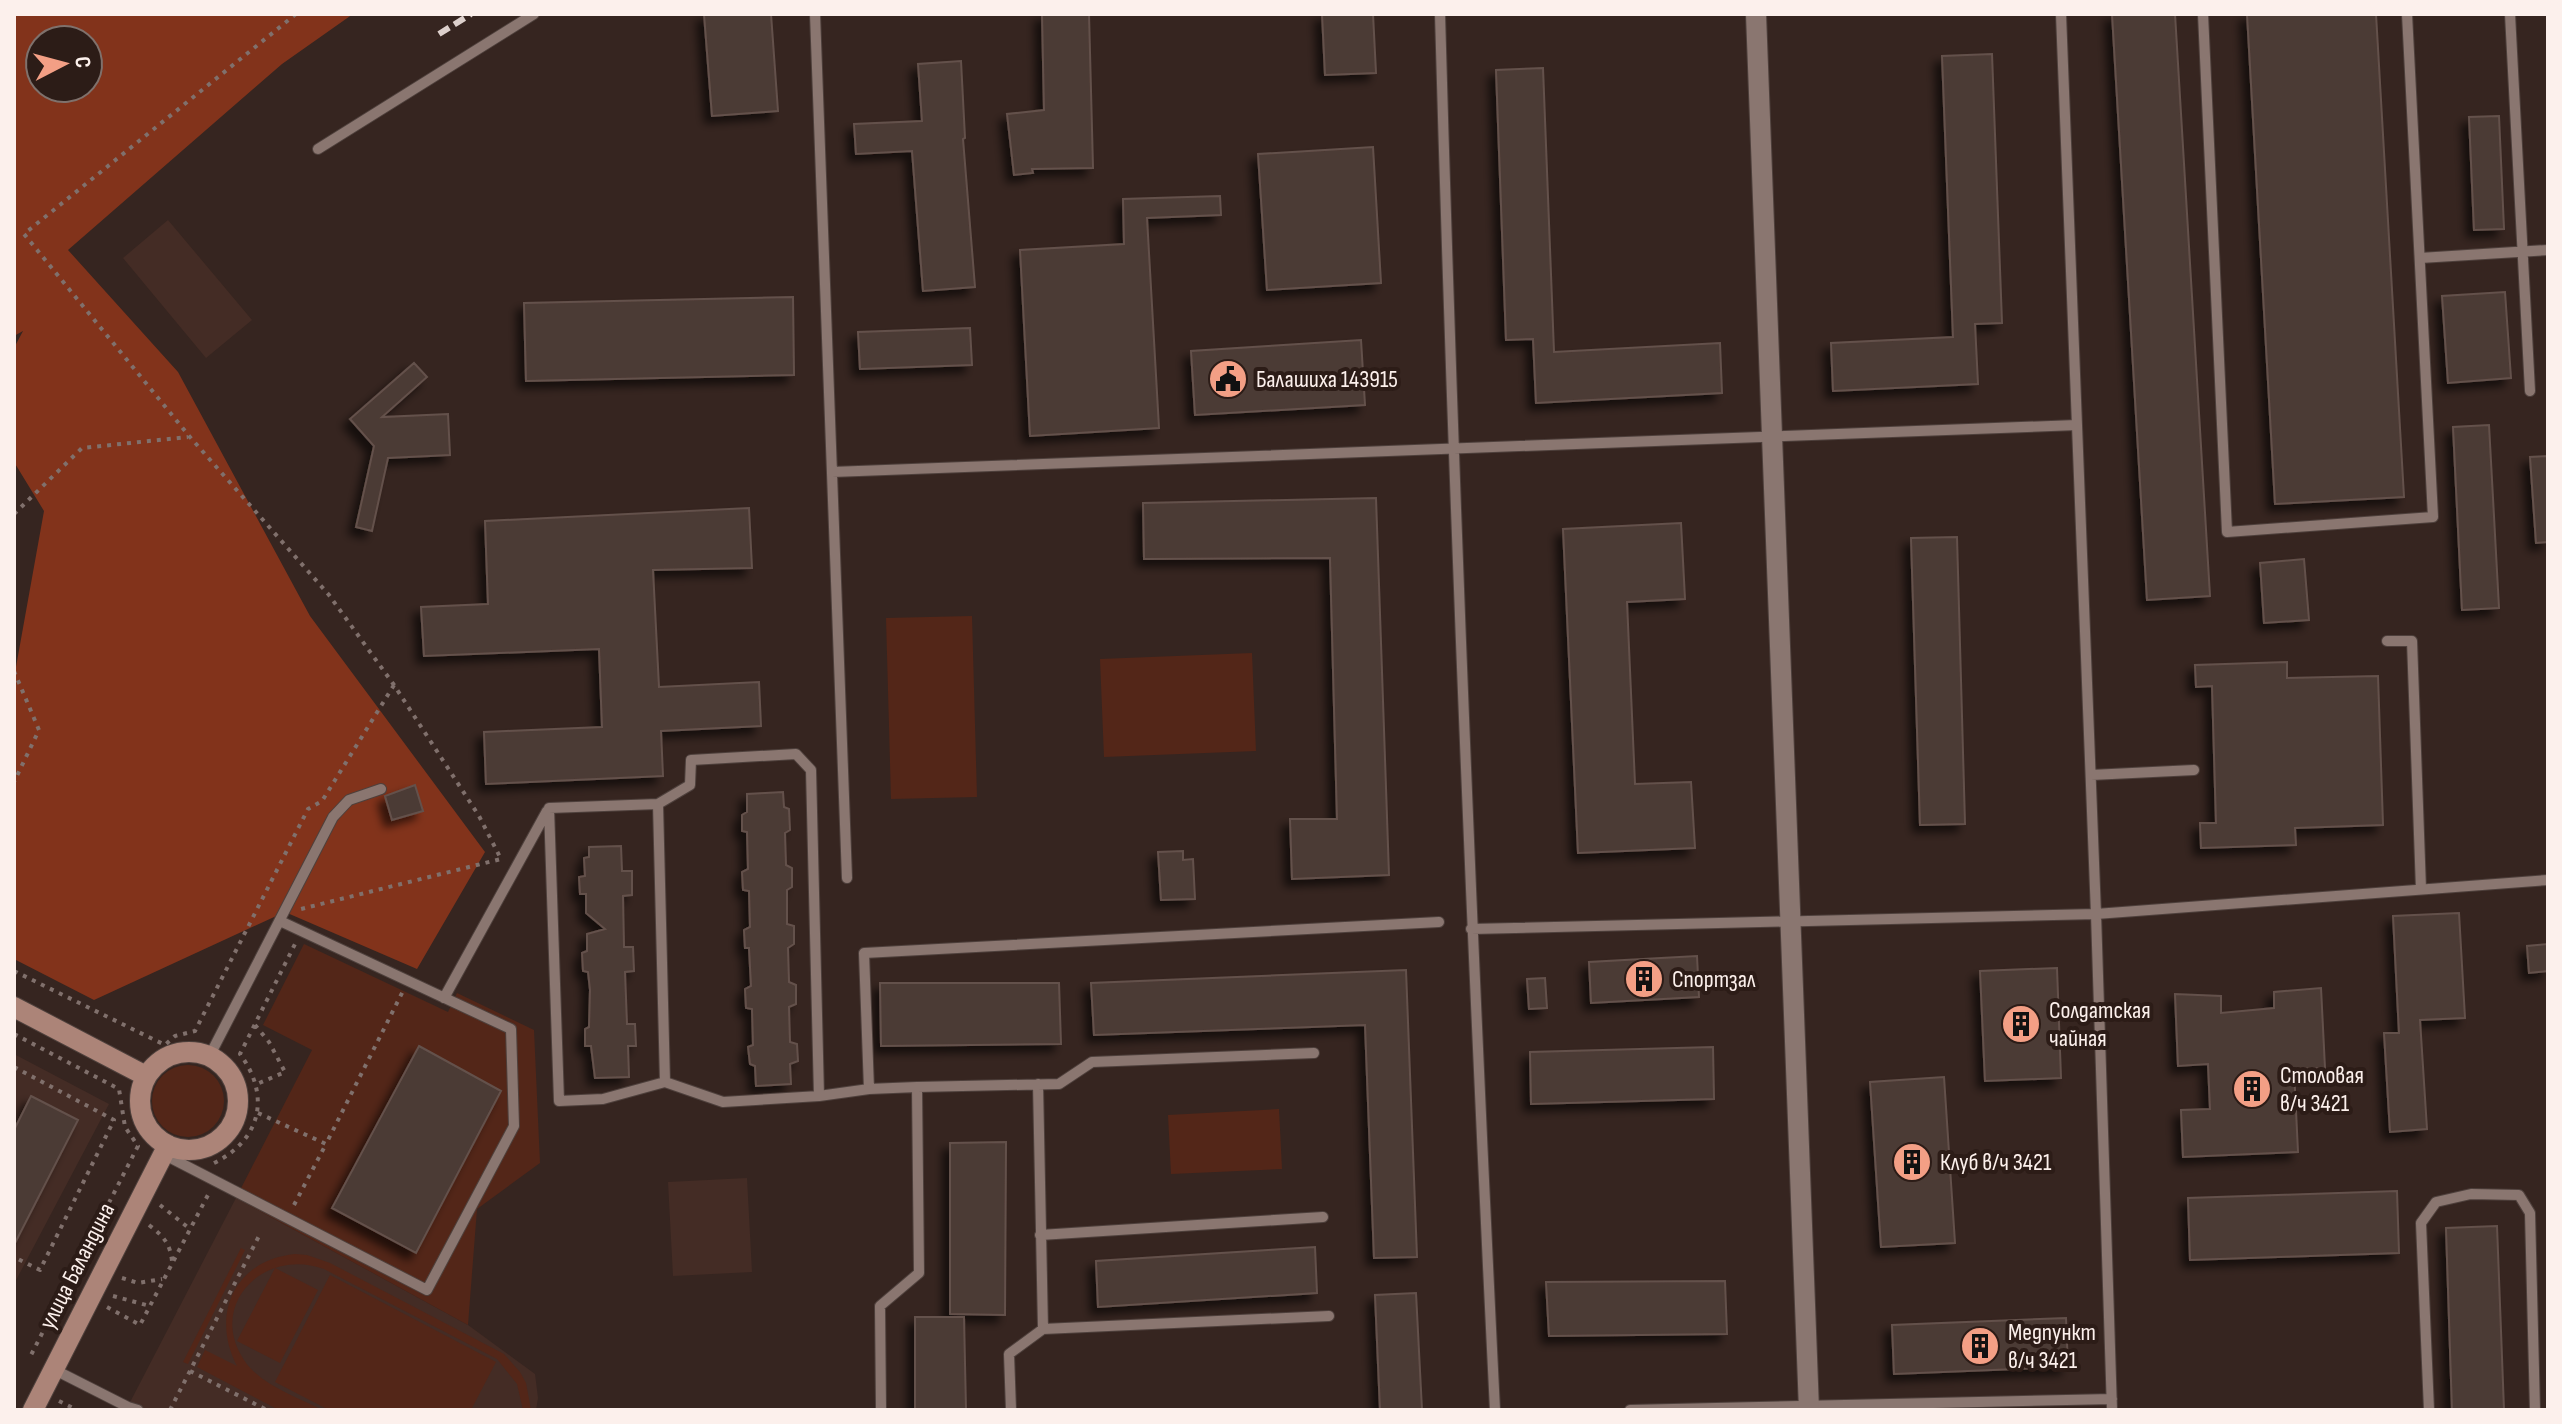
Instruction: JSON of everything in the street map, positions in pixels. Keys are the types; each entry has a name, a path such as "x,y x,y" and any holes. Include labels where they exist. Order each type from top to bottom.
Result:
{"street":[{"path":"1756,14 1809,1408"},
{"path":"14,1007 146,1076"},
{"path":"186,1052 209,1057 228,1072 236,1086 238,1102 235,1118 226,1133 207,1146 165,1150 142,1115 140,1091 146,1076 156,1064 170,1055 186,1052"},
{"name":"улица Баландина","path":"33,1410 165,1150"}],"lane":[{"path":"318,149 534,14"},
{"path":"815,14 847,878"},
{"path":"1440,14 1452,450 1471,929 1495,1410"},
{"path":"1630,1410 2112,1404 2061,14"},
{"path":"2203,14 2227,532 2433,517 2407,14"},
{"path":"2510,14 2530,391"},
{"path":"2420,258 2548,250"},
{"path":"832,472 2077,425"},
{"path":"2387,641 2412,641 2421,889"},
{"path":"549,808 658,804 690,785 691,760 796,754 811,770 819,1096"},
{"path":"2091,775 2194,770"},
{"path":"209,1057 333,817 349,800 381,789"},
{"path":"658,804 665,1082"},
{"path":"444,998 549,808"},
{"path":"549,808 559,1101 603,1099 665,1082 723,1102 819,1096 869,1089 1059,1084 1092,1062 1314,1053"},
{"path":"1471,929 2096,914 2548,880"},
{"path":"165,1150 216,1181 427,1290 514,1126 511,1029 325,948 282,917"},
{"path":"869,1089 864,953 1439,922"},
{"path":"1038,1084 1043,1329"},
{"path":"881,1410 880,1306 919,1273 917,1087"},
{"path":"2429,1410 2421,1223 2436,1202 2471,1194 2519,1195 2530,1213 2535,1410"},
{"path":"1040,1235 1323,1217"},
{"path":"1011,1410 1009,1354 1043,1329 1329,1316"},
{"path":"55,1370 138,1410"}],"path":[{"path":"282,917 501,859 479,816 394,685 329,595 190,437 24,234 296,14"},
{"path":"14,514 82,448 190,437"},
{"path":"14,671 39,730 14,782"},
{"path":"14,971 165,1045 175,1036 195,1031 308,809 322,801 394,685"},
{"path":"292,1210 403,990"},
{"path":"255,1025 269,1042 285,1072 257,1084"},
{"path":"14,1034 119,1089 125,1127 138,1146 30,1357"},
{"path":"14,1067 114,1120 40,1270 14,1257"},
{"path":"258,1113 326,1144"},
{"path":"107,1307 140,1325 216,1181"},
{"path":"160,1205 190,1229"},
{"path":"149,1225 163,1236 171,1248 172,1264"},
{"path":"170,1410 260,1234"},
{"path":"122,1278 138,1283 164,1278"},
{"path":"113,1295 150,1306"},
{"path":"190,1371 267,1410"},
{"path":"59,1401 77,1410"}],"shaded area":[{"path":"14,14 353,14 282,64 68,250 178,372 310,616 485,852 417,969 285,912 94,1000 14,959 14,678 44,511 14,462 14,348 23,331 14,336"},
{"path":"168,220 252,320 206,358 123,258"},
{"path":"972,616 977,797 891,799 886,618"},
{"path":"1252,653 1256,751 1104,757 1100,659"},
{"path":"304,944 448,1012 457,993 534,1030 540,1163 477,1209 468,1325 236,1198 312,1050 263,1025"},
{"path":"14,1054 109,1104 14,1284"},
{"path":"195,1065 214,1075 222,1087 222,1115 214,1127 202,1135 181,1137 162,1127 154,1115 152,1094 162,1075 174,1067"},
{"path":"1279,1109 1282,1169 1171,1174 1168,1115"},
{"path":"747,1178 752,1272 673,1276 668,1182"},
{"path":"236,1198 468,1325 535,1374 536,1410 126,1410"},
{"path":"241,1248 245,1250 188,1364 183,1362"},
{"path":"295,1254 330,1263 504,1354 526,1383 531,1410 523,1410 517,1384 497,1359 324,1269 302,1264 281,1266 263,1274 248,1286 237,1301 232,1319 234,1339 244,1360 259,1377 322,1410 279,1410 197,1367 205,1350 237,1366 229,1347 226,1327 233,1293 243,1278 257,1267 274,1258"},
{"path":"275,1268 318,1290 280,1363 237,1341"},
{"path":"330,1275 496,1362 471,1410 329,1410 275,1382"}],"building":[{"path":"704,14 771,14 778,111 712,116"},
{"path":"1042,14 1089,14 1093,168 1032,169 1033,173 1014,175 1007,114 1044,110"},
{"path":"1322,14 1373,14 1376,73 1325,75"},
{"path":"2112,14 2175,14 2210,596 2147,600"},
{"path":"2247,14 2376,14 2404,497 2275,504"},
{"path":"1992,54 2002,323 1975,324 1978,384 1833,391 1831,343 1953,337 1942,56"},
{"path":"961,61 963,139 975,287 923,291 912,151 856,154 854,124 922,121 918,64"},
{"path":"1543,68 1554,352 1720,343 1722,393 1536,403 1533,339 1506,340 1496,70"},
{"path":"2499,116 2504,229 2474,230 2469,117"},
{"path":"1373,147 1381,283 1267,290 1258,154"},
{"path":"1220,196 1221,215 1147,218 1159,428 1030,436 1020,250 1124,244 1123,199"},
{"path":"2505,292 2511,378 2448,383 2442,296"},
{"path":"793,297 794,375 526,381 524,303"},
{"path":"970,328 972,365 860,369 858,332"},
{"path":"1361,340 1365,405 1195,415 1191,351"},
{"path":"414,363 427,377 382,417 448,414 450,455 388,458 372,531 356,527 374,446 350,419"},
{"path":"2489,425 2499,608 2462,610 2453,427"},
{"path":"2548,456 2548,542 2536,543 2530,457"},
{"path":"1376,498 1389,875 1292,879 1290,819 1337,819 1330,558 1144,559 1143,503"},
{"path":"749,508 752,568 653,570 659,687 759,682 761,726 661,731 663,776 486,784 484,732 602,727 599,649 424,656 421,607 488,604 485,521"},
{"path":"1681,523 1685,599 1627,602 1635,784 1691,782 1695,848 1578,853 1563,529"},
{"path":"1957,537 1965,824 1920,825 1911,538"},
{"path":"2304,559 2309,620 2264,623 2260,563"},
{"path":"2287,662 2287,678 2378,676 2383,825 2295,828 2296,845 2201,848 2200,823 2216,823 2212,686 2196,687 2195,665"},
{"path":"415,785 423,811 392,820 385,796"},
{"path":"783,792 784,807 789,809 790,830 785,833 786,865 792,868 792,887 787,890 787,924 794,926 794,944 788,948 789,982 796,985 796,1004 789,1007 790,1042 797,1044 798,1061 790,1064 791,1084 756,1086 755,1066 750,1064 748,1047 753,1045 752,1009 746,1008 745,989 751,986 749,948 745,948 744,930 750,927 749,891 743,890 742,872 748,869 747,832 742,831 742,815 747,812 747,794"},
{"path":"621,846 622,871 632,871 632,895 623,896 624,947 633,947 634,971 625,972 627,1024 635,1024 636,1046 628,1046 629,1077 595,1078 591,1046 585,1046 590,990 588,972 583,971 582,953 587,951 587,934 605,929 586,913 586,894 580,894 579,877 585,876 584,858 589,857 589,847"},
{"path":"1183,851 1183,860 1193,859 1195,899 1161,900 1158,852"},
{"path":"2459,913 2465,1018 2420,1020 2427,1129 2390,1132 2384,1033 2399,1033 2393,916"},
{"path":"2548,944 2548,971 2529,973 2527,946"},
{"name":"Спортзал","path":"1697,956 1699,997 1591,1003 1589,962"},
{"name":"Солдатская чайная","path":"2057,968 2061,1078 1985,1081 1980,971"},
{"path":"1406,970 1417,1257 1374,1258 1365,1025 1094,1035 1091,983"},
{"path":"1545,978 1547,1008 1529,1009 1527,979"},
{"path":"880,983 1059,983 1061,1044 881,1046"},
{"name":"Столовая в/ч 3421","path":"2321,988 2325,1068 2294,1069 2298,1152 2183,1157 2181,1110 2210,1109 2208,1064 2178,1066 2175,994 2221,996 2221,1013 2274,1008 2274,992"},
{"path":"419,1046 501,1091 416,1253 332,1208"},
{"path":"1713,1047 1714,1099 1531,1104 1530,1052"},
{"name":"Клуб в/ч 3421","path":"1944,1077 1955,1243 1881,1247 1870,1082"},
{"path":"31,1096 78,1120 14,1245 14,1130"},
{"path":"1006,1142 1005,1315 950,1314 950,1143"},
{"path":"2397,1191 2399,1253 2190,1260 2188,1198"},
{"path":"2497,1226 2504,1410 2452,1410 2446,1228"},
{"path":"1315,1247 1317,1293 1098,1307 1096,1261"},
{"path":"1725,1281 1727,1334 1549,1336 1546,1282"},
{"path":"1416,1293 1422,1410 1380,1410 1375,1295"},
{"path":"915,1317 964,1317 966,1410 915,1410"},
{"name":"Медпункт в/ч 3421","path":"2066,1318 2068,1367 1894,1374 1892,1325"}],"railway":[{"path":"439,34 471,14"}],"place":[{"name":"Балашиха 143915","path":"1228,379"},
{"name":"Спортзал","path":"1644,979"},
{"name":"Солдатская чайная","path":"2021,1024"},
{"name":"Столовая в/ч 3421","path":"2252,1089"},
{"name":"Клуб в/ч 3421","path":"1912,1162"},
{"name":"Медпункт в/ч 3421","path":"1980,1346"}]}
